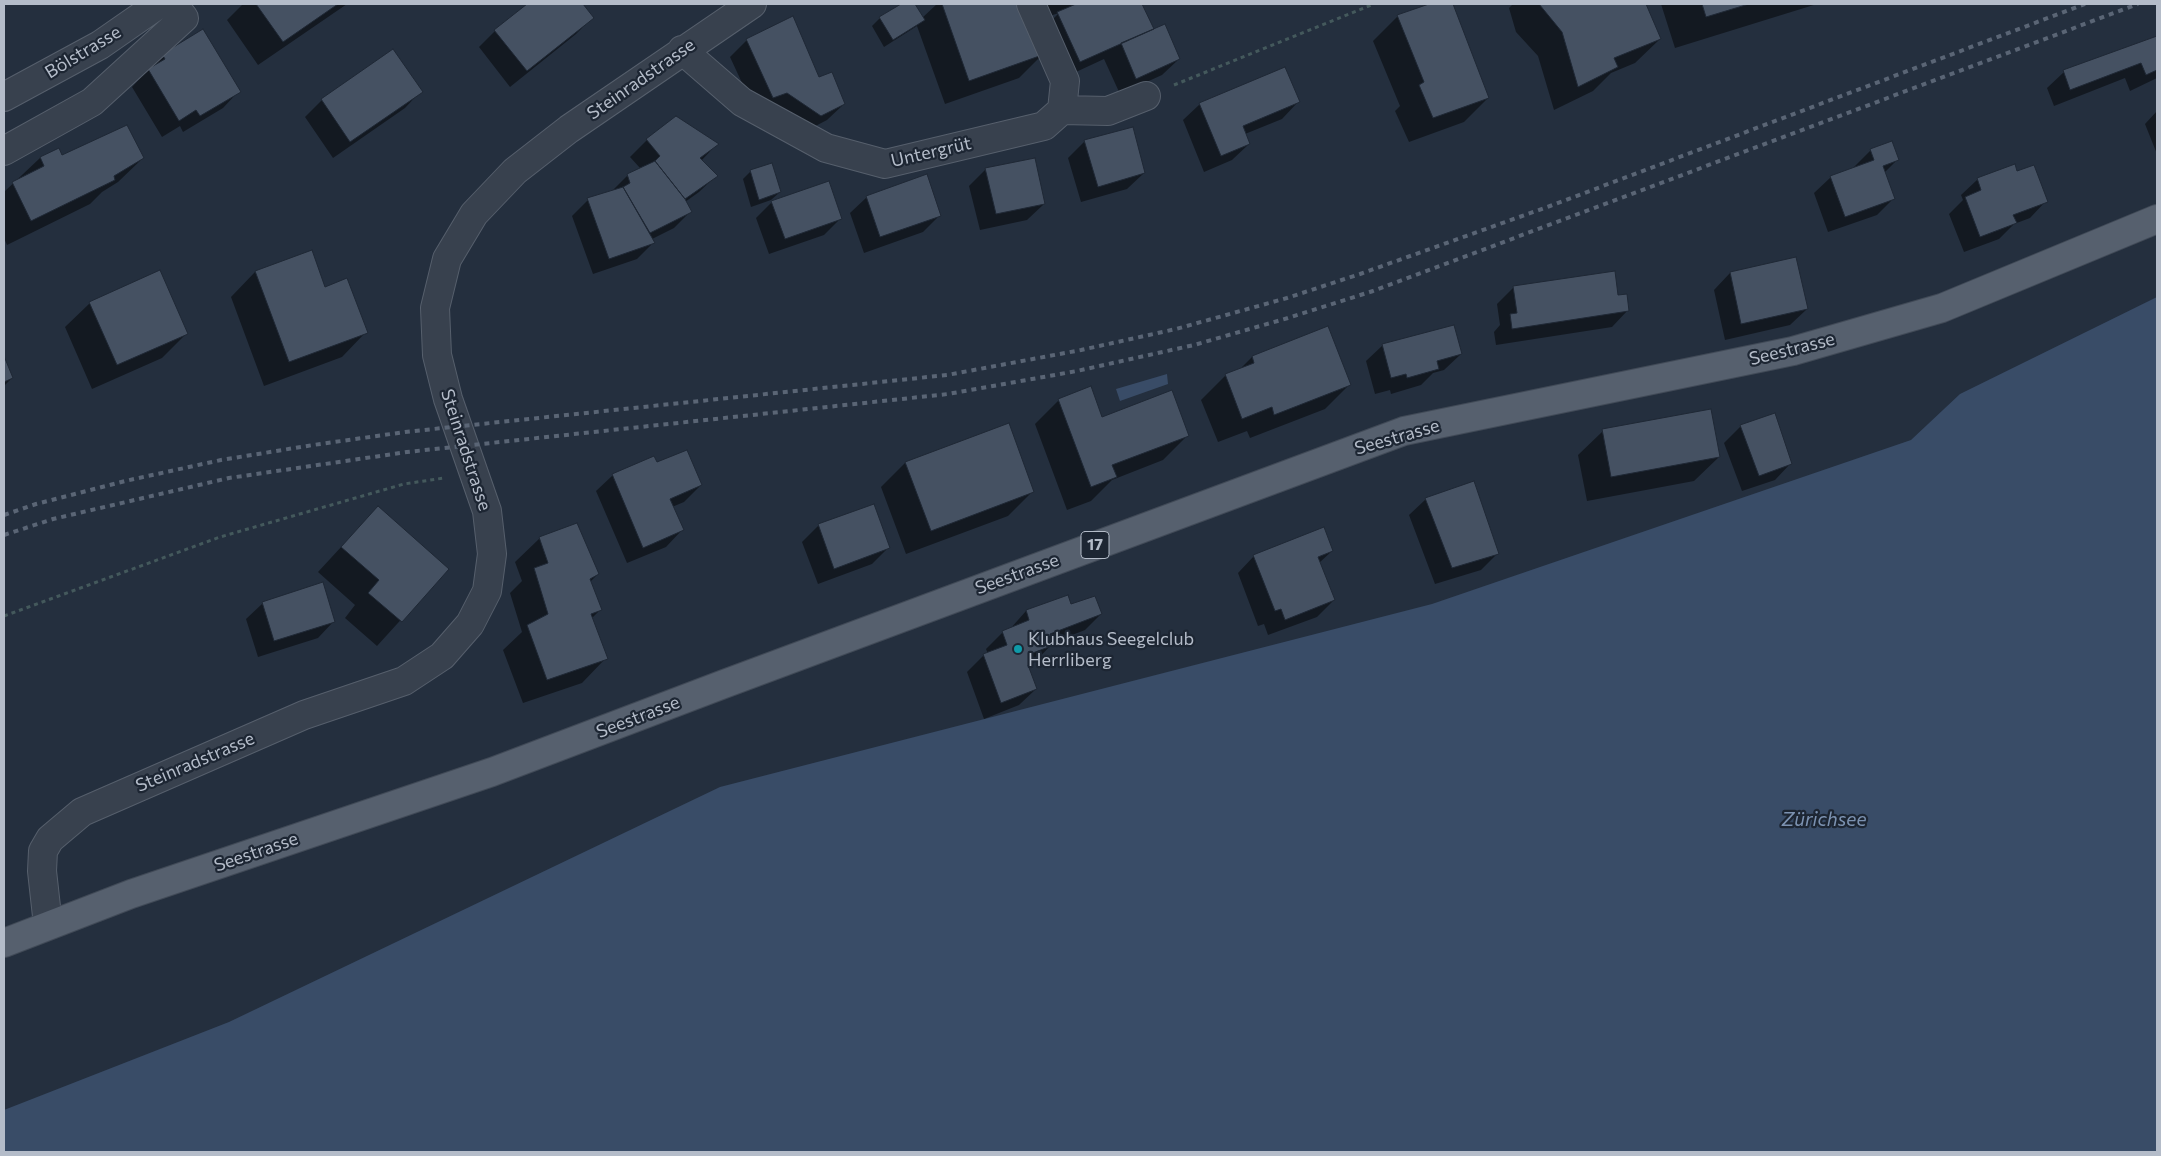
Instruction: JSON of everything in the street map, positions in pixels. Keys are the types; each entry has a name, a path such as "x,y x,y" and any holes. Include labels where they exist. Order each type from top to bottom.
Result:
{"main road":[{"name":"Seestrasse","path":"4,943 131,894 492,772 1404,431 1802,348 1942,308 2157,220"}],"street":[{"name":"Bölstrasse","path":"4,97 100,45 159,4"},
{"path":"4,151 92,102 184,18 173,4"},
{"name":"Steinradstrasse","path":"48,925 42,871 43,851 50,839 82,812 304,715 404,681 442,656 470,624 487,591 492,554 487,511 448,399 437,355 435,308 447,259 474,214 515,170 569,128 752,4"},
{"path":"1031,4 1065,81 1062,110 1108,111 1146,96"},
{"name":"Untergrüt","path":"682,50 742,102 826,148 885,164 1044,126 1062,110"}],"path":[{"path":"1146,96 1374,4"},
{"path":"4,616 220,537 404,484 474,474"}],"water":[{"name":"Zürichsee","path":"2157,297 2157,1152 4,1152 4,1110 229,1022 720,787 1432,604 1911,440 1960,394"},
{"path":"1167,374 1168,384 1120,401 1116,389"}],"building":[{"path":"256,4 338,4 283,42"},
{"path":"527,4 583,4 594,18 527,71 494,30"},
{"path":"901,4 915,4 925,20 893,40 879,17"},
{"path":"942,4 1023,4 1045,54 969,81"},
{"path":"1076,4 1142,4 1154,29 1080,62 1057,12"},
{"path":"1429,4 1453,4 1489,98 1433,118 1419,85 1424,82 1397,15"},
{"path":"1539,4 1646,4 1661,39 1614,58 1618,67 1578,87 1562,32"},
{"path":"1702,4 1749,4 1706,17"},
{"path":"793,16 819,77 832,72 845,104 821,116 787,93 773,98 746,39"},
{"path":"1165,24 1180,59 1136,79 1121,43"},
{"path":"203,29 241,92 200,116 196,110 179,121 148,69 165,59 162,54"},
{"path":"2157,36 2157,70 2146,75 2141,63 2070,90 2063,70"},
{"path":"393,49 423,92 350,142 321,99"},
{"path":"1285,67 1300,102 1243,126 1250,144 1221,156 1199,103"},
{"path":"676,116 719,144 700,158 718,176 685,199 655,161 660,156 646,139"},
{"path":"127,125 144,158 114,176 115,180 31,221 12,182 44,166 40,157 59,148 62,155"},
{"path":"1133,127 1145,173 1098,187 1084,140"},
{"path":"1892,141 1899,160 1883,166 1895,199 1845,217 1830,176 1874,160 1870,149"},
{"path":"1035,158 1045,204 996,214 985,168"},
{"path":"655,161 685,199 692,212 650,233 623,187 630,183 627,174"},
{"path":"772,163 781,192 759,200 750,170"},
{"path":"2015,164 2017,171 2034,165 2048,202 2013,215 2017,223 1980,237 1965,197 1981,190 1977,178"},
{"path":"927,174 941,216 880,237 866,196"},
{"path":"829,181 842,219 785,239 771,201"},
{"path":"623,187 655,243 609,259 587,198"},
{"path":"312,250 325,287 347,278 368,333 289,362 255,271"},
{"path":"1796,257 1808,309 1741,324 1730,272"},
{"path":"160,270 188,334 117,365 89,302"},
{"path":"1615,271 1618,295 1627,294 1629,311 1512,329 1510,314 1517,313 1513,286"},
{"path":"1454,325 1462,354 1437,361 1439,369 1407,378 1406,374 1391,378 1382,344"},
{"path":"1328,326 1351,385 1274,415 1272,407 1242,419 1225,374 1254,363 1252,356"},
{"path":"4,356 13,378 4,382"},
{"path":"1091,386 1102,417 1172,390 1189,436 1112,465 1117,477 1091,487 1058,399"},
{"path":"1711,409 1720,457 1611,477 1602,429"},
{"path":"1775,413 1792,464 1759,476 1740,425"},
{"path":"1009,423 1034,492 931,531 905,462"},
{"path":"687,450 702,485 670,499 684,530 643,548 612,474 654,456 657,462"},
{"path":"1474,481 1499,554 1452,568 1425,498"},
{"path":"874,504 890,548 834,569 818,524"},
{"path":"378,506 449,569 402,622 368,593 379,580 341,547"},
{"path":"577,523 599,574 590,579 602,610 591,614 608,659 547,680 527,625 548,614 534,568 548,563 539,537"},
{"path":"1324,527 1333,551 1318,557 1335,600 1285,620 1281,609 1275,611 1253,555"},
{"path":"323,582 335,622 274,641 262,602"},
{"name":"Klubhaus Seegelclub Herrliberg","path":"1068,595 1071,604 1095,596 1102,614 1050,634 1054,645 1030,654 1033,663 1028,665 1037,689 1001,703 983,654 1007,645 1002,631 1029,620 1026,610"}],"railway":[{"path":"4,515 36,504 125,481 221,460 313,445 405,432 947,375 1081,350 1176,329 1287,298 1360,274 1550,206 2085,4"},
{"path":"4,535 53,519 229,478 407,452 948,394 1077,371 1194,345 1373,291 2138,4"}],"place":[{"name":"Klubhaus Seegelclub Herrliberg","path":"1018,649"}]}
